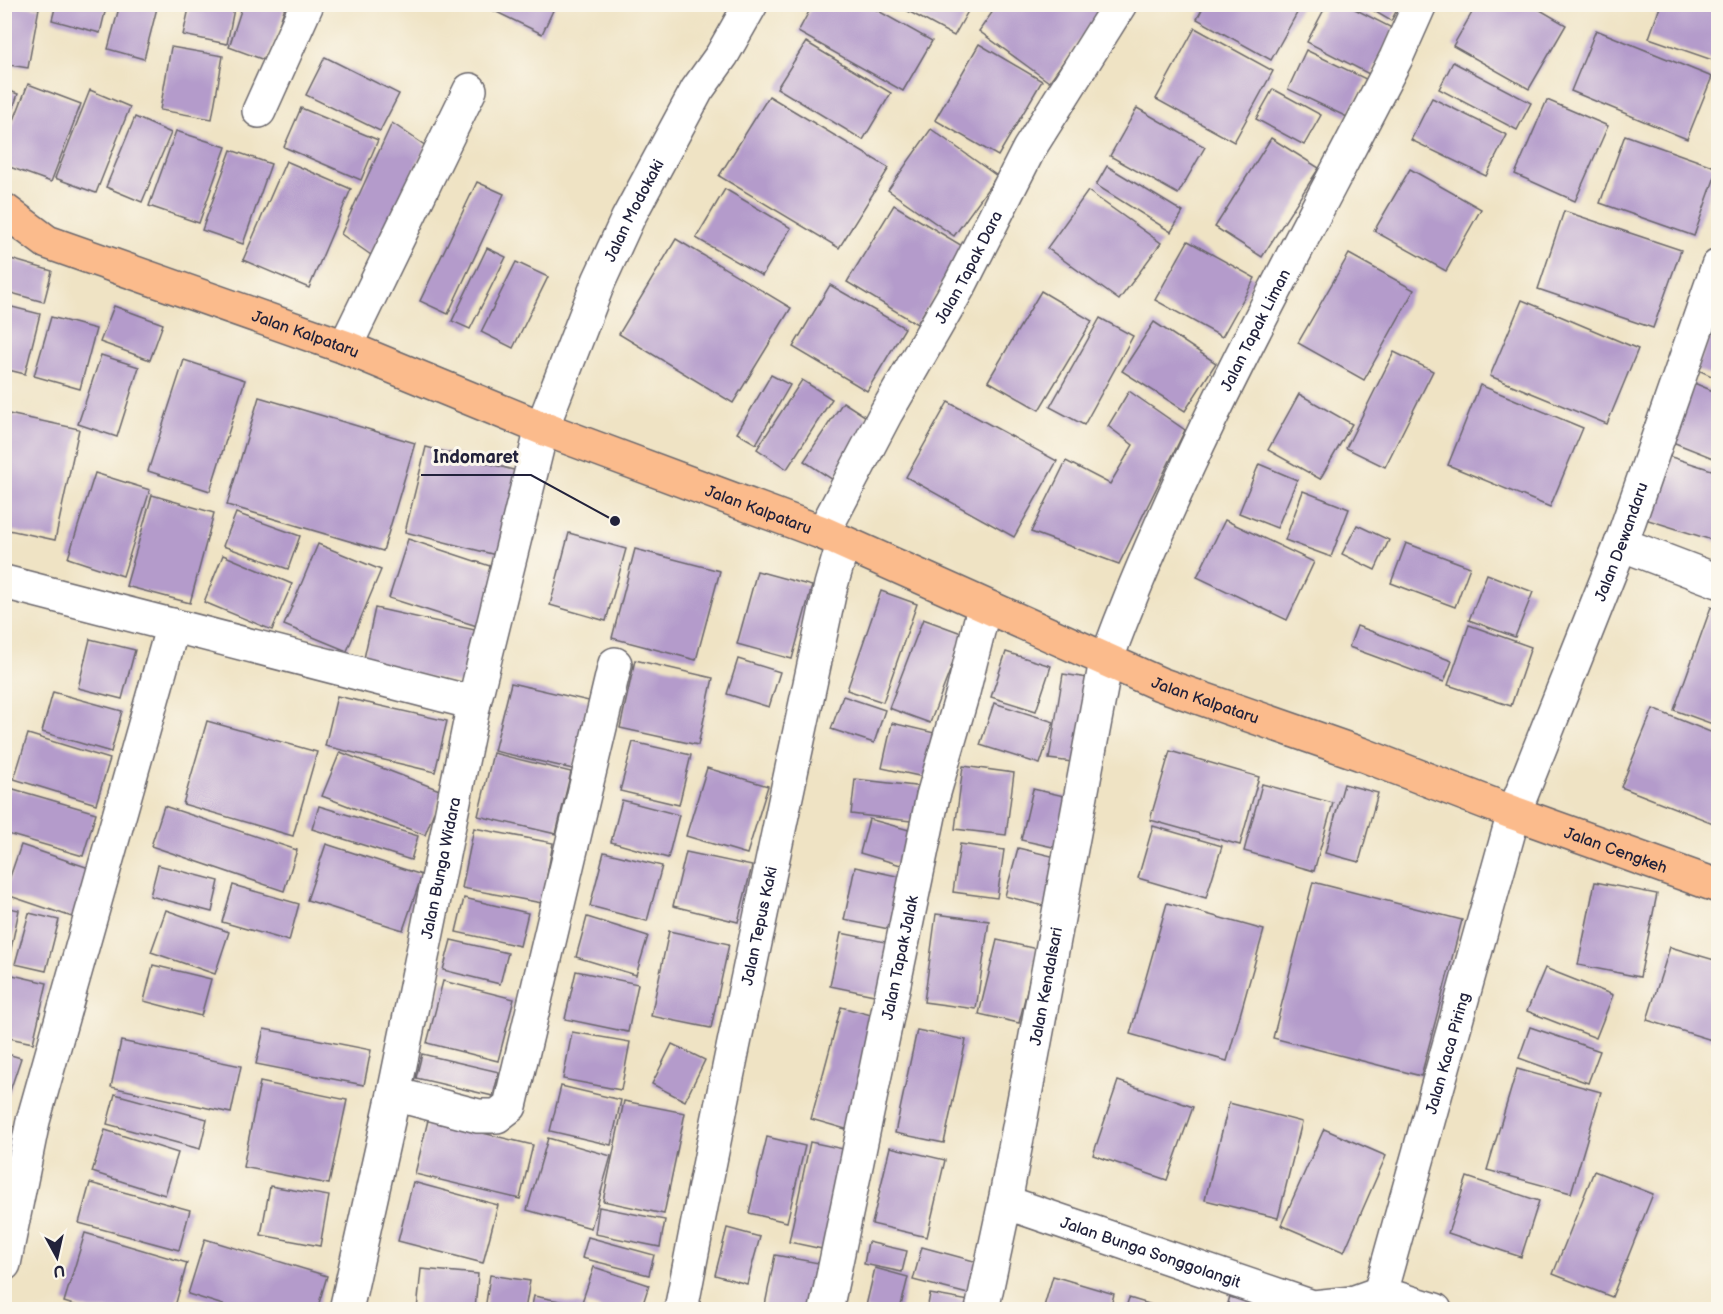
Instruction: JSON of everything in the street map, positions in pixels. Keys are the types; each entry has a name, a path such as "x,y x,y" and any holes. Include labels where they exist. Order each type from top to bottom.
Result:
{"main road":[{"name":"Jalan Kalpataru","path":"4,210 46,242 345,347 542,428 833,539 1160,684 1361,754 1514,813"},
{"name":"Jalan Cengkeh","path":"1514,813 1719,886"}],"street":[{"path":"260,111 307,4"},
{"name":"Jalan Modokaki","path":"542,428 599,281 628,218 697,90 722,55 751,4"},
{"name":"Jalan Tapak Dara","path":"833,539 886,413 961,283 1029,149 1120,4"},
{"name":"Jalan Tapak Liman","path":"1106,662 1132,591 1209,416 1396,58 1420,4"},
{"path":"345,347 470,90"},
{"name":"Jalan Dewandaru","path":"1514,813 1621,544 1719,266"},
{"name":"Jalan Bunga Widara","path":"346,1310 394,1094 474,703 542,428"},
{"name":"Jalan Tepus Kaki","path":"681,1310 757,933 831,585 833,539"},
{"path":"1621,544 1719,581"},
{"path":"4,582 474,703"},
{"name":"Jalan Tapak Jalak","path":"826,1310 933,796 963,692 984,607"},
{"path":"4,1264 33,1121 173,625"},
{"name":"Jalan Kendalsari","path":"982,1310 1005,1202 1106,662"},
{"path":"394,1094 478,1116 497,1116 510,1106 615,664"},
{"name":"Jalan Kaca Piring","path":"1380,1293 1514,813"},
{"name":"Jalan Bunga Songgolangit","path":"1005,1202 1313,1307 1352,1302 1380,1293"},
{"path":"1380,1293 1435,1310"}],"building":[{"path":"4,4 39,8 28,68 4,64"},
{"path":"56,4 107,4 100,33 52,20"},
{"path":"120,4 158,4 144,59 108,49"},
{"path":"190,4 235,4 227,44 183,35"},
{"path":"243,4 276,4 285,7 267,61 229,47"},
{"path":"480,4 556,4 542,34"},
{"path":"813,4 866,4 932,41 903,91 798,32"},
{"path":"895,4 972,4 954,36"},
{"path":"998,4 1105,4 1049,82 979,31"},
{"path":"1205,4 1302,4 1271,60 1197,19"},
{"path":"1327,4 1345,4 1394,29 1371,75 1307,42"},
{"path":"1362,4 1400,4 1391,21"},
{"path":"1477,4 1530,4 1566,25 1529,89 1453,46"},
{"path":"1661,4 1718,4 1718,62 1649,38"},
{"path":"1195,28 1273,71 1234,142 1156,99"},
{"path":"1596,30 1712,77 1687,139 1571,91"},
{"path":"806,42 891,93 863,140 777,88"},
{"path":"979,44 1042,81 998,156 935,120"},
{"path":"171,47 223,56 212,119 160,110"},
{"path":"1306,50 1366,79 1347,117 1288,89"},
{"path":"325,57 399,94 380,131 306,95"},
{"path":"1453,62 1531,103 1517,130 1439,89"},
{"path":"28,84 81,104 51,182 4,165 4,146"},
{"path":"4,89 18,94 5,131 4,131"},
{"path":"1273,89 1321,115 1304,145 1256,119"},
{"path":"90,90 130,107 96,193 55,178"},
{"path":"769,96 889,168 839,248 719,176"},
{"path":"1432,98 1507,135 1486,176 1411,140"},
{"path":"1547,100 1608,126 1575,201 1515,174"},
{"path":"301,108 378,140 361,180 284,147"},
{"path":"1137,108 1205,147 1178,194 1110,156"},
{"path":"135,117 171,133 142,202 106,187"},
{"path":"392,123 426,146 371,255 341,234"},
{"path":"931,129 997,176 954,236 888,190"},
{"path":"176,131 226,147 199,223 149,206"},
{"path":"1625,135 1718,168 1694,236 1600,203"},
{"path":"1271,138 1319,168 1262,257 1215,227"},
{"path":"231,150 271,164 243,244 202,230"},
{"path":"286,161 351,189 309,288 243,260"},
{"path":"1107,166 1183,212 1171,232 1096,185"},
{"path":"1410,169 1481,209 1446,271 1374,231"},
{"path":"477,182 504,194 448,314 420,301"},
{"path":"725,189 791,228 762,276 696,238"},
{"path":"1088,191 1161,243 1119,300 1047,248"},
{"path":"894,205 964,247 917,324 847,282"},
{"path":"1564,211 1681,250 1653,328 1538,289"},
{"path":"676,239 791,308 733,403 619,334"},
{"path":"1188,241 1255,278 1222,337 1155,300"},
{"path":"487,248 506,257 470,329 452,321"},
{"path":"1349,254 1414,290 1364,380 1298,343"},
{"path":"4,257 52,271 44,302 4,291"},
{"path":"516,262 548,277 513,348 481,332"},
{"path":"830,285 905,328 867,391 793,347"},
{"path":"1041,291 1092,321 1039,410 988,381"},
{"path":"1522,300 1638,349 1607,424 1490,376"},
{"path":"4,305 40,314 25,374 4,369"},
{"path":"114,306 163,324 150,360 100,342"},
{"path":"51,317 96,329 80,389 34,376"},
{"path":"1100,318 1133,336 1084,425 1050,407"},
{"path":"1718,321 1718,379 1696,369"},
{"path":"1154,322 1216,363 1185,411 1122,371"},
{"path":"1394,352 1433,371 1385,467 1346,448"},
{"path":"101,355 139,367 117,437 78,424"},
{"path":"184,360 245,380 210,491 148,471"},
{"path":"771,375 790,385 756,444 737,433"},
{"path":"802,380 832,399 787,469 757,449"},
{"path":"1694,383 1718,393 1718,460 1670,441"},
{"path":"1480,385 1583,428 1550,507 1448,465"},
{"path":"1129,391 1185,430 1119,564 1031,532 1066,461 1110,484 1133,445 1108,426"},
{"path":"1299,394 1352,424 1320,479 1268,450"},
{"path":"259,397 415,443 383,551 227,505"},
{"path":"843,402 871,420 833,480 804,461"},
{"path":"948,402 1057,461 1014,537 906,477"},
{"path":"4,413 79,429 55,540 4,529"},
{"path":"426,447 525,473 504,557 405,532"},
{"path":"1662,454 1718,472 1718,542 1642,518"},
{"path":"1259,464 1297,480 1277,528 1239,513"},
{"path":"95,473 150,490 123,576 68,558"},
{"path":"1303,491 1349,509 1331,557 1285,540"},
{"path":"152,495 214,513 190,603 126,586"},
{"path":"236,513 300,536 288,569 223,546"},
{"path":"1225,520 1314,562 1287,620 1197,577"},
{"path":"1357,525 1389,540 1375,570 1342,554"},
{"path":"569,533 626,549 606,621 550,605"},
{"path":"408,539 499,569 480,627 389,598"},
{"path":"1406,543 1470,567 1455,607 1391,583"},
{"path":"318,544 381,570 347,651 284,625"},
{"path":"635,549 720,571 696,660 612,638"},
{"path":"223,555 292,584 272,630 204,602"},
{"path":"757,571 812,586 792,659 737,644"},
{"path":"1487,574 1533,592 1515,637 1469,620"},
{"path":"881,591 917,604 883,702 847,690"},
{"path":"1711,607 1718,610 1718,726 1674,710"},
{"path":"375,608 475,630 463,684 363,663"},
{"path":"923,619 964,634 930,723 889,708"},
{"path":"1469,625 1531,647 1511,706 1448,685"},
{"path":"1357,626 1452,661 1444,682 1349,647"},
{"path":"90,639 135,650 122,699 78,688"},
{"path":"1006,652 1051,666 1036,711 991,697"},
{"path":"738,659 780,672 769,707 727,694"},
{"path":"635,660 713,678 698,745 620,728"},
{"path":"1063,674 1094,679 1080,763 1049,759"},
{"path":"511,683 589,701 573,769 494,751"},
{"path":"53,692 122,711 111,752 42,732"},
{"path":"337,696 447,721 435,772 325,746"},
{"path":"843,696 885,710 874,743 831,729"},
{"path":"994,703 1054,722 1040,764 980,745"},
{"path":"1653,709 1718,735 1718,825 1621,787"},
{"path":"207,721 317,752 293,836 183,804"},
{"path":"892,723 943,735 933,779 882,768"},
{"path":"28,734 110,759 96,804 14,779"},
{"path":"633,742 691,755 679,805 620,791"},
{"path":"1170,751 1259,777 1240,845 1150,820"},
{"path":"340,752 442,791 425,835 322,796"},
{"path":"493,753 571,772 556,834 478,816"},
{"path":"963,766 1014,773 1006,835 955,829"},
{"path":"707,768 768,786 747,854 686,836"},
{"path":"855,779 923,787 919,822 851,814"},
{"path":"1262,784 1333,803 1314,871 1244,851"},
{"path":"1344,784 1378,793 1359,862 1325,853"},
{"path":"10,788 96,813 83,856 4,833 4,805"},
{"path":"1033,789 1073,798 1062,849 1021,840"},
{"path":"622,800 679,815 668,858 611,842"},
{"path":"164,806 297,850 284,891 151,846"},
{"path":"319,806 418,836 411,860 312,829"},
{"path":"869,819 920,833 911,868 860,853"},
{"path":"1153,826 1222,846 1206,898 1138,878"},
{"path":"474,828 553,843 542,903 462,888"},
{"path":"326,844 422,875 403,930 307,900"},
{"path":"960,844 1004,850 997,898 953,892"},
{"path":"21,845 92,869 75,918 4,894"},
{"path":"1018,848 1060,858 1047,907 1005,896"},
{"path":"604,852 662,866 647,921 590,906"},
{"path":"686,852 752,866 738,922 673,906"},
{"path":"158,865 219,881 212,912 150,896"},
{"path":"855,867 906,878 894,930 844,920"},
{"path":"1313,882 1462,920 1421,1076 1273,1038"},
{"path":"1595,882 1657,894 1640,977 1578,965"},
{"path":"233,885 299,904 289,941 222,922"},
{"path":"464,898 528,913 520,946 456,932"},
{"path":"1167,903 1264,930 1227,1061 1130,1034"},
{"path":"4,907 19,910 9,959 4,959"},
{"path":"166,910 229,932 215,974 151,952"},
{"path":"29,913 59,920 46,971 15,964"},
{"path":"936,914 989,921 976,1009 924,1002"},
{"path":"587,917 648,936 636,975 576,957"},
{"path":"669,931 729,944 711,1028 651,1016"},
{"path":"841,933 895,944 884,997 830,986"},
{"path":"451,940 508,953 500,984 443,970"},
{"path":"997,940 1037,949 1019,1023 979,1014"},
{"path":"1670,947 1718,961 1718,1042 1647,1020"},
{"path":"153,965 211,979 201,1016 144,1001"},
{"path":"1545,968 1613,995 1596,1038 1527,1011"},
{"path":"576,971 638,984 628,1032 565,1019"},
{"path":"4,973 47,983 33,1043 4,1037"},
{"path":"443,981 514,999 498,1061 427,1043"},
{"path":"841,1007 886,1019 856,1132 811,1119"},
{"path":"1530,1027 1600,1051 1588,1083 1519,1058"},
{"path":"264,1029 371,1050 364,1085 256,1064"},
{"path":"917,1030 966,1040 944,1143 895,1133"},
{"path":"572,1032 630,1042 621,1090 563,1079"},
{"path":"121,1041 241,1066 231,1113 111,1087"},
{"path":"672,1044 705,1060 685,1101 652,1084"},
{"path":"4,1053 21,1058 9,1094 4,1093"},
{"path":"422,1054 499,1072 493,1096 416,1078"},
{"path":"1517,1069 1601,1092 1571,1193 1487,1170"},
{"path":"1118,1081 1193,1107 1167,1180 1093,1155"},
{"path":"260,1082 347,1100 329,1184 243,1167"},
{"path":"561,1086 621,1100 611,1145 550,1131"},
{"path":"115,1094 207,1119 200,1149 107,1124"},
{"path":"624,1101 685,1113 664,1214 603,1201"},
{"path":"1229,1103 1302,1122 1278,1218 1205,1200"},
{"path":"428,1120 533,1145 520,1199 415,1174"},
{"path":"1324,1129 1386,1156 1344,1252 1281,1225"},
{"path":"105,1130 178,1153 165,1195 92,1172"},
{"path":"767,1137 805,1146 787,1222 749,1213"},
{"path":"548,1138 611,1156 591,1228 527,1210"},
{"path":"4,1139 13,1141 5,1171 4,1171"},
{"path":"810,1142 853,1151 832,1251 789,1242"},
{"path":"890,1147 945,1160 927,1237 872,1224"},
{"path":"1594,1171 1653,1194 1612,1297 1553,1274"},
{"path":"1467,1177 1539,1201 1521,1257 1448,1233"},
{"path":"413,1182 498,1205 483,1263 398,1241"},
{"path":"90,1183 190,1210 179,1250 79,1223"},
{"path":"270,1186 329,1196 320,1246 261,1235"},
{"path":"599,1207 665,1220 660,1247 595,1234"},
{"path":"727,1228 760,1237 747,1284 715,1275"},
{"path":"85,1233 187,1263 174,1310 90,1310 64,1302"},
{"path":"588,1237 654,1255 649,1275 582,1258"},
{"path":"205,1239 327,1276 317,1310 239,1310 188,1294"},
{"path":"868,1242 907,1251 902,1272 864,1264"},
{"path":"922,1247 985,1264 976,1296 913,1280"},
{"path":"775,1255 819,1263 811,1310 764,1310"},
{"path":"594,1267 649,1285 641,1310 603,1310 582,1302"},
{"path":"875,1268 908,1277 900,1310 865,1310"},
{"path":"421,1269 478,1274 475,1310 417,1310"},
{"path":"490,1275 530,1281 525,1310 485,1310"},
{"path":"1053,1276 1114,1294 1110,1310 1043,1310"},
{"path":"1233,1286 1272,1310 1226,1310"},
{"path":"930,1294 981,1303 979,1310 927,1310"},
{"path":"534,1296 586,1306 586,1310 531,1310"},
{"path":"1129,1298 1166,1309 1166,1310 1125,1310"}],"place":[{"name":"Indomaret","path":"615,521"}]}
